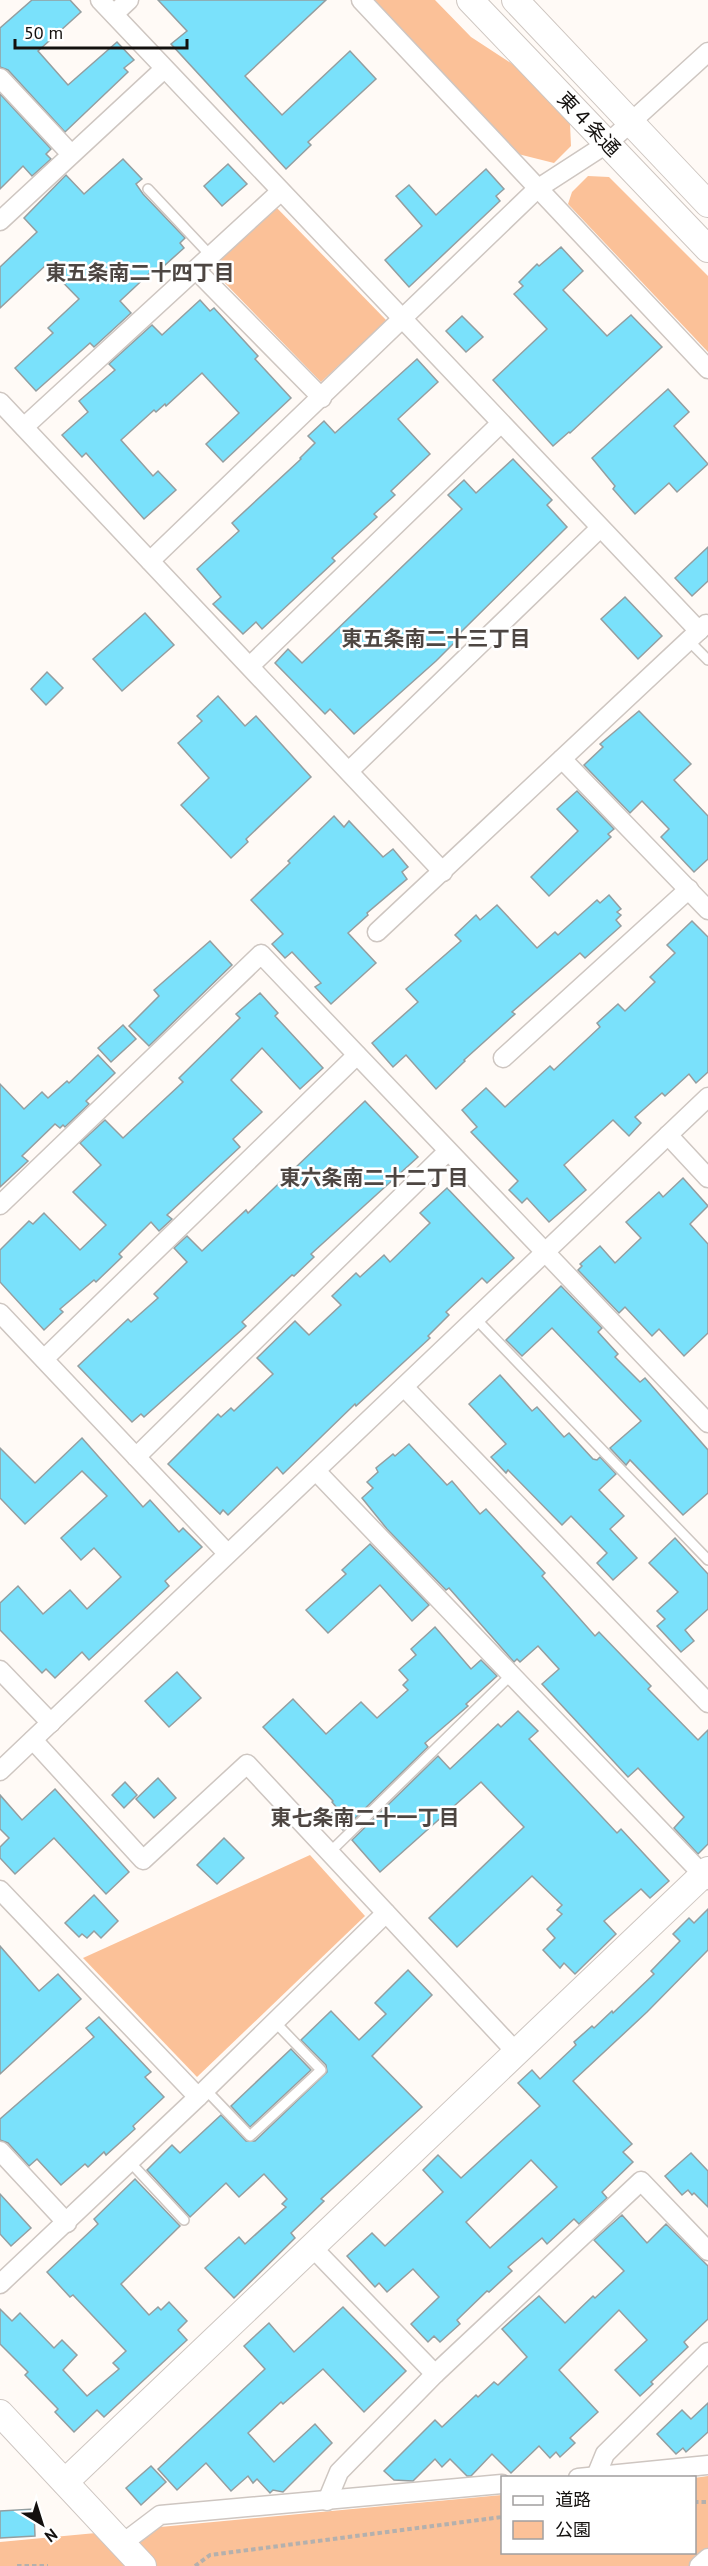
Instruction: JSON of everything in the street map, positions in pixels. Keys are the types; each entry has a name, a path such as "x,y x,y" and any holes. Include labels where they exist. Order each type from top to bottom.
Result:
{"street":[{"path":"100,0 699,632 377,932"},
{"path":"114,14 129,0"},
{"path":"361,0 708,369"},
{"name":"東４条通","path":"470,0 708,249"},
{"name":"東４条通","path":"515,0 708,204"},
{"path":"150,561 537,189 608,143 708,52"},
{"path":"0,220 164,69"},
{"path":"0,78 71,154"},
{"path":"24,427 280,192"},
{"path":"196,270 322,398"},
{"path":"0,402 251,665 443,872"},
{"path":"251,665 500,424"},
{"path":"349,771 599,529"},
{"path":"562,759 708,910"},
{"path":"503,1058 688,889"},
{"path":"0,1205 261,954 708,1423"},
{"path":"44,1359 357,1055"},
{"path":"0,1771 708,1097"},
{"path":"668,1135 708,1179"},
{"path":"136,1457 448,1151"},
{"path":"0,1313 227,1553"},
{"path":"404,1387 708,1703"},
{"path":"65,2482 516,2052 706,1875 316,1471"},
{"path":"0,1670 51,1723"},
{"path":"33,1740 143,1860 247,1764 516,2052"},
{"path":"0,1890 202,2093"},
{"path":"0,2284 67,2223 386,1913"},
{"path":"0,2151 67,2223"},
{"path":"327,2501 339,2472 435,2374 641,2181 708,2251"},
{"path":"312,2247 435,2374"},
{"path":"588,2476 605,2454 708,2352"},
{"path":"0,2414 143,2566"},
{"path":"597,2476 708,2465"},
{"path":"123,2543 160,2515 501,2484"},
{"path":"699,2566 708,2558"}],"lane":[{"path":"148,189 211,256"},
{"path":"699,632 708,660"},
{"path":"475,1318 708,1560"},
{"path":"329,1853 511,1675"},
{"path":"202,2093 250,2136 321,2070 275,2022"},
{"path":"130,2162 184,2220"}],"path":[{"path":"195,2566 210,2555 501,2517"},
{"path":"17,2566 26,2564 48,2566"}],"green space":[{"path":"374,0 435,0 471,37 514,65 570,124 571,146 554,163 518,154"},
{"path":"588,176 609,177 708,276 708,352 568,204 572,192"},
{"path":"275,206 387,321 321,382 222,280 221,257"},
{"path":"310,1855 365,1916 197,2077 83,1958"},
{"path":"708,2476 708,2552 703,2552 689,2566 0,2566 0,2542 501,2495 501,2554 696,2554 696,2478"}],"building":[{"path":"32,0 70,0 81,12 38,51 68,85 117,42 134,60 124,68 128,72 65,132 8,70 0,67 0,28"},
{"path":"158,0 326,0 245,76 282,115 350,51 376,79 308,142 311,145 286,169 171,44 187,31"},
{"path":"0,94 51,149 46,154 51,159 32,176 23,166 0,189"},
{"path":"123,159 142,179 136,184 143,194 185,238 180,243 184,248 155,274 152,271 120,301 131,313 94,347 90,343 36,391 15,368 53,333 48,328 79,299 46,265 0,308 0,267 37,232 24,218 66,175 84,194"},
{"path":"228,164 247,184 222,206 204,186"},
{"path":"486,169 504,189 496,196 500,201 409,287 385,260 422,226 396,196 409,185 436,215"},
{"path":"561,247 583,271 563,290 607,336 631,315 662,347 570,433 553,446 493,380 547,329 514,294 523,286 519,282 537,264 539,266"},
{"path":"200,300 210,311 214,308 258,356 255,359 291,398 223,462 206,444 239,413 202,373 166,406 165,404 156,412 154,410 121,440 153,476 158,471 176,490 144,519 86,453 82,457 62,435 88,412 79,401 115,370 109,364 152,325 162,335"},
{"path":"462,316 483,337 466,352 446,331"},
{"path":"417,359 438,382 398,419 430,454 391,491 395,495 374,514 377,517 332,558 335,561 262,629 256,622 243,634 213,604 221,597 197,569 239,531 232,523 301,459 315,443 308,436 324,421 335,433"},
{"path":"668,389 689,412 674,426 708,464 677,492 669,483 635,514 613,489 615,486 592,458"},
{"path":"513,459 552,500 547,505 567,527 460,633 462,635 436,661 354,734 330,709 325,714 275,663 288,649 302,663 462,509 448,495 464,480 476,493"},
{"path":"708,547 708,581 692,596 675,578"},
{"path":"625,597 662,636 638,659 601,619"},
{"path":"145,613 174,645 122,691 93,659"},
{"path":"47,672 63,688 46,705 31,689"},
{"path":"218,696 245,726 256,716 311,777 246,839 248,842 231,858 181,805 209,778 178,743 202,721 197,716"},
{"path":"639,711 691,764 674,780 708,816 708,859 694,872 661,837 669,829 642,801 630,813 584,765 603,747 600,744"},
{"path":"577,791 614,829 608,834 611,837 549,896 531,877 578,831 557,809"},
{"path":"334,816 344,827 349,821 383,857 393,849 408,867 402,872 407,879 367,913 368,915 348,933 376,963 331,1004 315,987 321,983 292,952 285,958 272,944 283,934 251,900"},
{"path":"609,895 621,909 617,912 621,915 616,920 621,926 585,958 580,953 512,1012 515,1014 436,1089 406,1055 393,1067 372,1043 418,1002 406,989 461,941 455,935 476,915 480,920 497,905 537,948 555,932 558,935 597,900 600,903"},
{"path":"692,921 708,937 708,1072 696,1083 689,1074 665,1096 662,1093 635,1117 641,1123 629,1136 613,1120 564,1165 586,1190 549,1222 527,1198 522,1203 509,1190 518,1181 471,1132 477,1127 462,1110 486,1088 505,1107 550,1066 554,1070 600,1027 597,1023 618,1004 625,1011 655,982 650,977 675,953 667,945"},
{"path":"210,941 232,965 149,1046 129,1026 159,996 154,990"},
{"path":"260,993 278,1013 275,1016 323,1068 300,1089 262,1048 231,1080 262,1112 233,1139 240,1147 167,1215 172,1219 159,1231 151,1222 119,1254 122,1257 96,1282 94,1280 60,1309 63,1312 44,1330 0,1282 0,1250 29,1221 33,1224 44,1213 80,1250 106,1225 73,1192 101,1165 80,1143 105,1120 123,1138 183,1082 179,1078 240,1018 236,1014"},
{"path":"123,1025 136,1039 111,1062 98,1048"},
{"path":"98,1055 115,1073 86,1101 89,1104 65,1127 63,1125 60,1128 55,1124 22,1156 28,1161 0,1187 0,1084 24,1109 42,1092 48,1098 67,1081 69,1083"},
{"path":"365,1101 418,1157 311,1254 314,1257 242,1322 246,1326 144,1417 141,1414 132,1422 78,1366 128,1319 131,1322 158,1298 154,1294 187,1262 174,1248 187,1236 202,1251 246,1210 248,1213"},
{"path":"683,1178 708,1206 690,1224 708,1244 708,1333 684,1356 659,1329 652,1336 625,1307 619,1313 578,1270 582,1266 580,1264 600,1246 615,1263 641,1238 626,1222 659,1192 663,1197"},
{"path":"447,1188 514,1258 487,1283 482,1278 446,1312 449,1315 428,1336 430,1338 356,1406 355,1404 283,1474 277,1467 228,1515 223,1510 220,1514 168,1464 218,1414 221,1417 231,1408 234,1411 273,1374 257,1358 295,1321 309,1335 341,1305 332,1296 356,1273 360,1277 384,1255 390,1262 430,1223 420,1213"},
{"path":"561,1286 602,1328 598,1332 618,1354 615,1357 640,1382 645,1378 708,1450 708,1493 683,1515 630,1460 626,1465 610,1448 641,1421 552,1328 522,1356 506,1340"},
{"path":"500,1375 532,1411 537,1407 564,1437 569,1433 593,1459 597,1460 600,1457 616,1474 599,1490 624,1516 610,1529 637,1558 613,1580 597,1563 607,1553 571,1516 562,1525 508,1470 506,1473 491,1457 506,1444 469,1404"},
{"path":"82,1438 143,1507 150,1500 179,1532 183,1528 202,1547 165,1581 169,1586 89,1660 82,1652 55,1678 46,1669 42,1673 0,1630 0,1603 18,1586 43,1614 70,1590 87,1609 121,1577 94,1548 81,1560 61,1538 107,1496 82,1471 25,1524 0,1498 0,1448 35,1483"},
{"path":"409,1444 447,1485 452,1481 480,1514 486,1509 545,1573 542,1576 595,1636 599,1632 651,1686 648,1689 698,1740 708,1730 708,1844 698,1854 674,1828 684,1817 638,1768 628,1777 542,1684 559,1669 538,1646 520,1662 517,1659 514,1662 449,1588 446,1590 387,1529 362,1498 373,1488 367,1482 378,1472 376,1468"},
{"path":"675,1538 708,1574 708,1609 685,1630 694,1641 681,1652 657,1626 665,1619 657,1611 678,1592 649,1563"},
{"path":"370,1544 429,1605 412,1621 380,1585 328,1633 306,1610 346,1574 342,1570"},
{"path":"435,1627 471,1669 481,1660 497,1676 466,1704 468,1706 425,1743 428,1747 343,1830 329,1816 337,1808 333,1801 263,1727 293,1699 326,1734 361,1702 377,1718 408,1690 403,1685 408,1680 399,1670 416,1655 411,1649"},
{"path":"177,1672 201,1698 169,1727 145,1701"},
{"path":"518,1711 538,1731 529,1739 617,1833 621,1829 669,1881 650,1898 641,1889 604,1921 616,1934 575,1974 564,1963 560,1968 543,1950 555,1938 547,1929 562,1914 557,1910 562,1905 532,1876 457,1947 429,1918 524,1827 481,1782 380,1872 352,1840 438,1756 450,1769 498,1724 501,1727"},
{"path":"158,1778 176,1798 154,1818 136,1799"},
{"path":"125,1782 137,1795 124,1808 112,1795"},
{"path":"55,1789 129,1872 106,1894 54,1838 15,1874 0,1858 0,1847 9,1838 0,1829 0,1795 22,1820"},
{"path":"224,1838 244,1858 217,1884 197,1865"},
{"path":"94,1895 118,1921 101,1938 94,1931 87,1938 82,1934 79,1937 65,1923"},
{"path":"708,1909 708,1950 647,2012 573,2081 632,2144 623,2152 633,2162 602,2192 607,2198 579,2224 574,2219 547,2244 542,2238 508,2267 512,2271 457,2320 460,2324 440,2342 434,2336 428,2342 411,2324 439,2297 413,2269 387,2292 379,2283 375,2287 347,2256 372,2233 385,2246 443,2192 423,2170 438,2155 461,2178 540,2106 518,2083 532,2070 540,2079 576,2045 574,2042 612,2011 613,2013 654,1974 651,1971 680,1941 673,1934 689,1918 694,1923","holes":["531,2160 557,2187 490,2248 466,2222"]},
{"path":"0,1946 39,1991 58,1974 81,1999 0,2074"},
{"path":"408,1970 432,1995 372,2056 422,2107 321,2199 324,2201 291,2233 295,2238 234,2298 205,2268 239,2237 245,2244 286,2207 282,2204 287,2199 264,2174 239,2197 226,2183 190,2217 147,2170 172,2145 180,2153 221,2115 246,2141 255,2141 327,2072 326,2065 301,2040 331,2011 359,2040 386,2014 375,2003"},
{"path":"99,2017 151,2072 145,2077 164,2097 133,2126 135,2129 106,2155 104,2152 88,2167 85,2164 61,2185 37,2159 29,2166 8,2143 0,2140 0,2119 94,2037 86,2028"},
{"path":"291,2049 311,2070 250,2127 231,2106"},
{"path":"691,2153 708,2171 708,2207 688,2190 682,2195 665,2176"},
{"path":"135,2179 180,2226 121,2284 149,2315 158,2307 161,2310 169,2302 187,2321 178,2330 187,2340 104,2417 97,2410 74,2432 55,2412 58,2409 25,2375 28,2372 0,2344 0,2309 12,2321 20,2313 54,2348 62,2340 77,2355 63,2370 87,2396 119,2369 113,2363 126,2351 73,2295 70,2297 47,2272 98,2224 94,2219"},
{"path":"0,2194 31,2228 11,2246 0,2234"},
{"path":"622,2215 647,2243 666,2224 708,2266 708,2319 684,2342 688,2347 651,2382 653,2384 640,2396 615,2370 647,2340 619,2310 559,2370 598,2412 570,2438 575,2443 560,2457 556,2452 550,2458 539,2446 511,2473 492,2454 471,2476 467,2476 450,2459 442,2467 435,2459 413,2481 394,2480 384,2471 435,2420 442,2427 476,2395 478,2397 494,2382 498,2385 527,2357 502,2329 539,2296 565,2323 624,2271 594,2240"},
{"path":"343,2307 406,2371 364,2412 323,2369 283,2404 281,2402 248,2433 274,2462 315,2424 332,2443 283,2492 273,2490 270,2493 257,2479 253,2483 248,2476 231,2491 206,2463 177,2490 158,2469 265,2369 244,2346 269,2323 294,2352"},
{"path":"708,2403 708,2432 686,2452 683,2448 676,2454 657,2434 682,2410 691,2419"},
{"path":"151,2466 166,2482 141,2505 126,2488"},
{"path":"34,2509 35,2536 0,2538 0,2511"}],"district":[{"name":"東五条南二十四丁目","path":"140,272"},
{"name":"東五条南二十三丁目","path":"436,638"},
{"name":"東六条南二十二丁目","path":"374,1177"},
{"name":"東七条南二十一丁目","path":"365,1817"}]}
